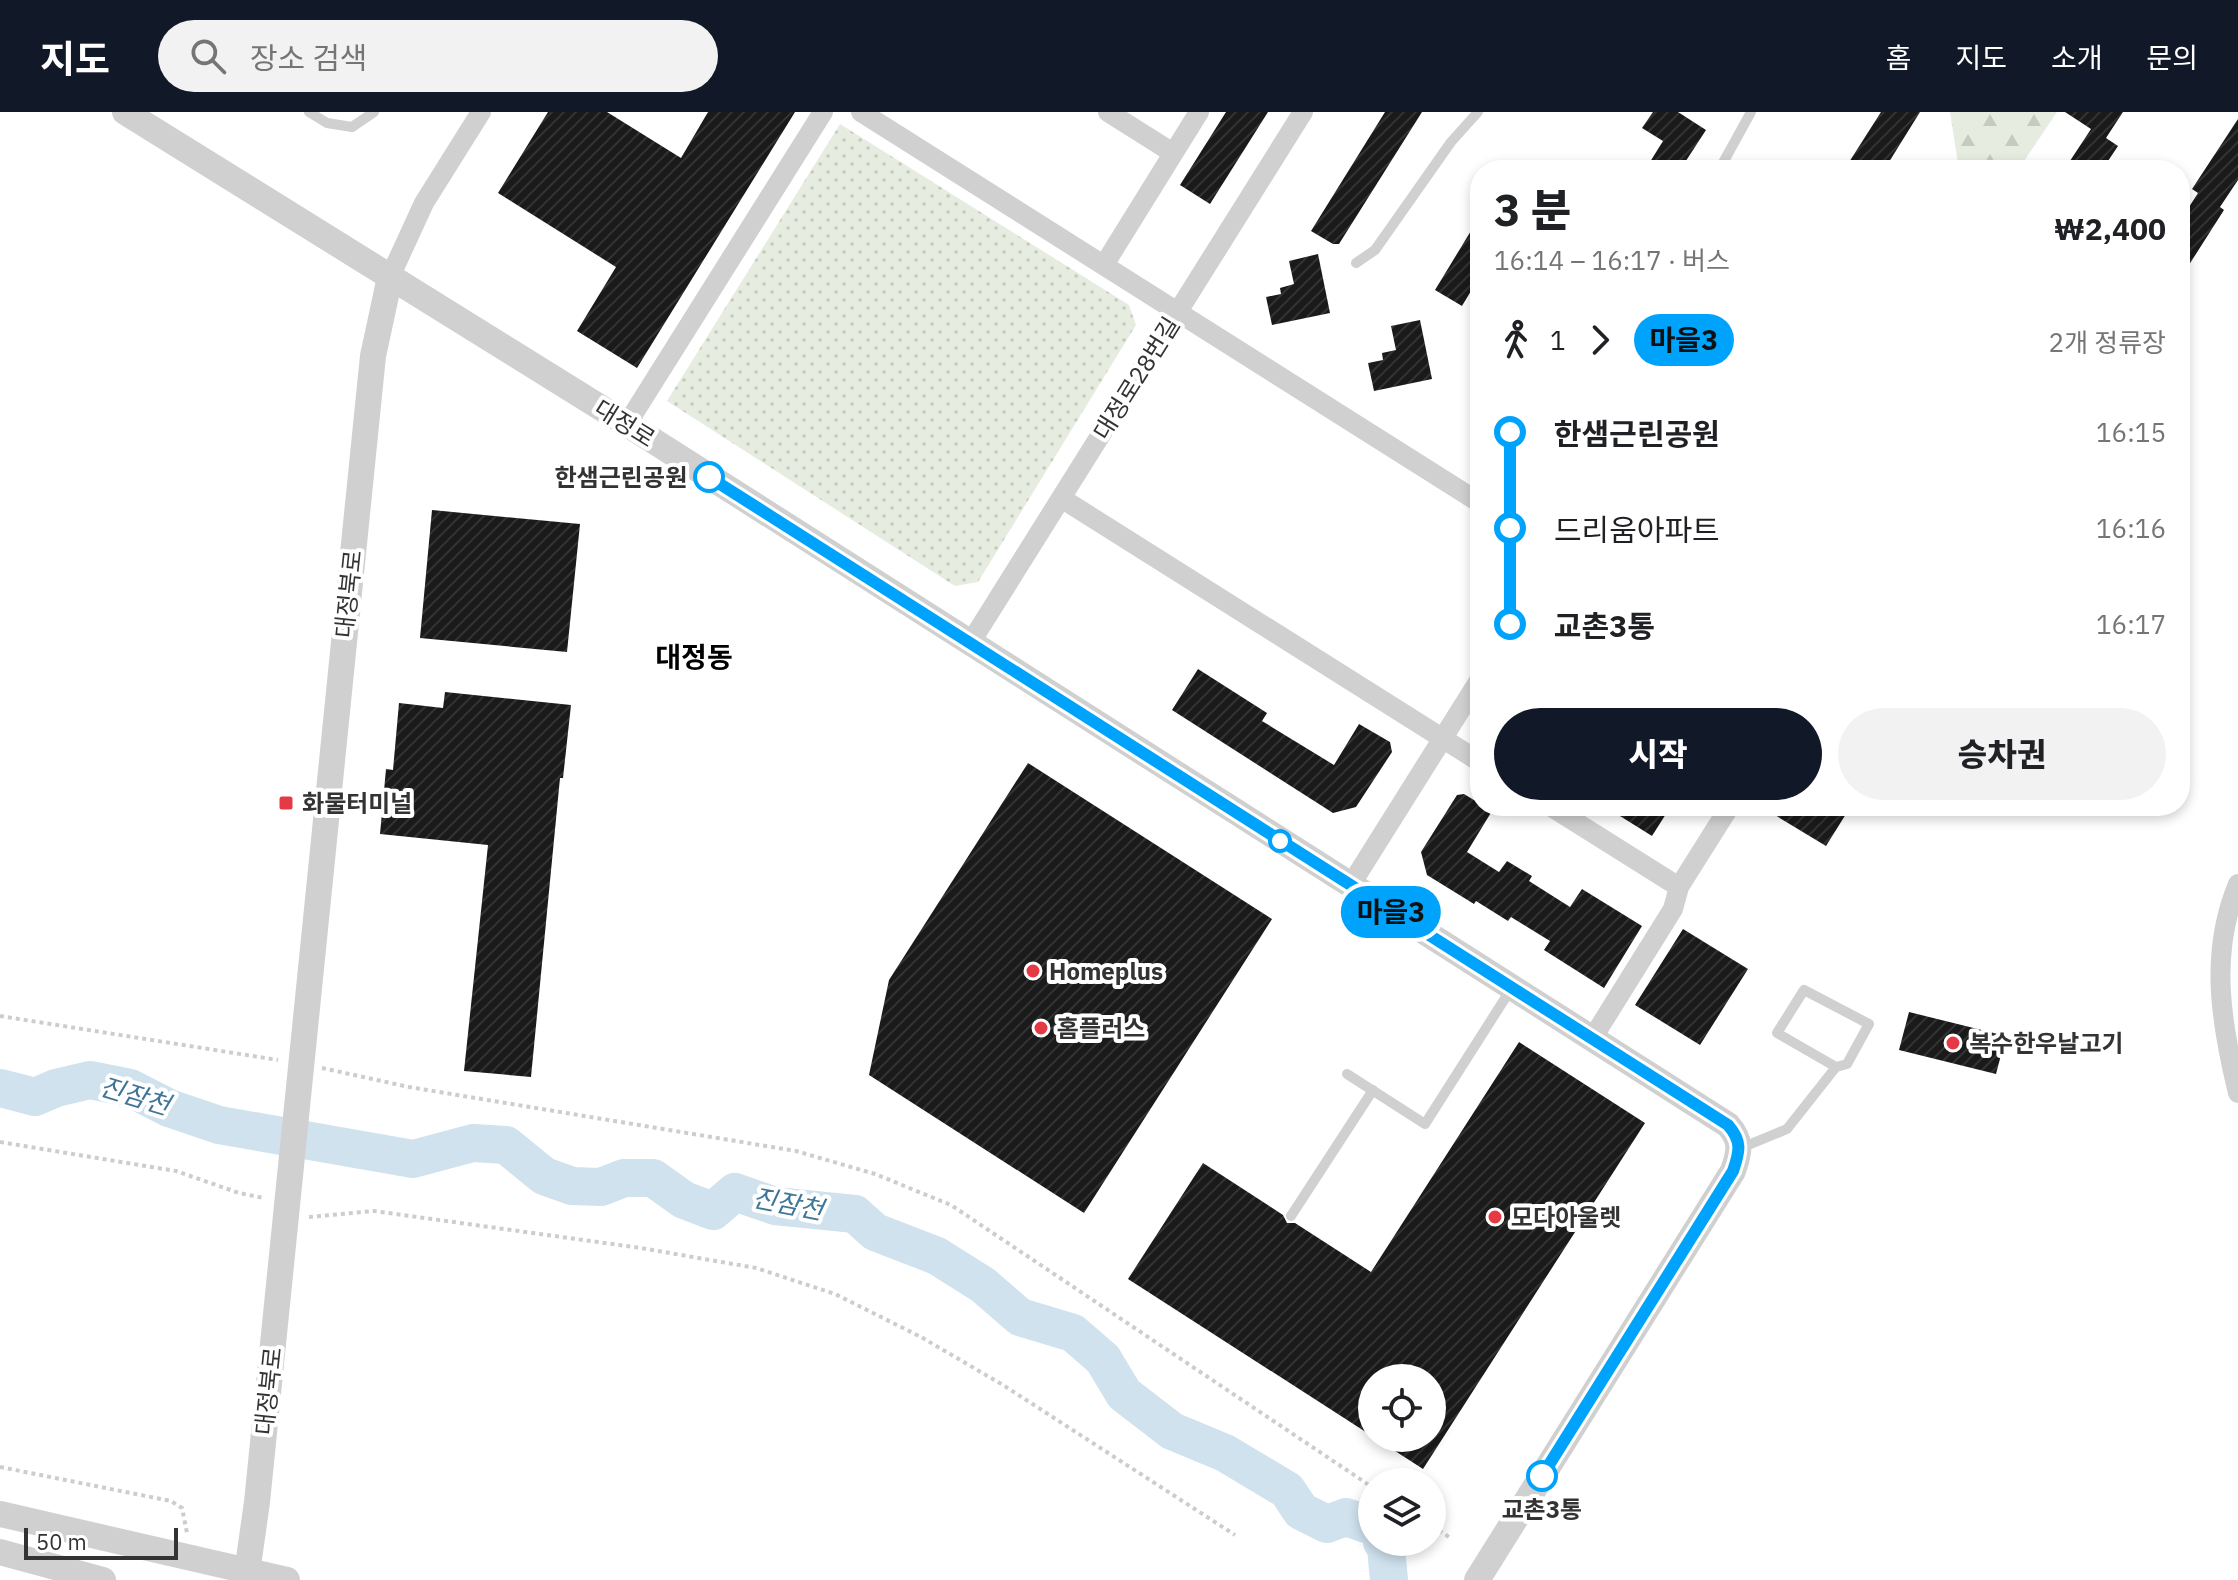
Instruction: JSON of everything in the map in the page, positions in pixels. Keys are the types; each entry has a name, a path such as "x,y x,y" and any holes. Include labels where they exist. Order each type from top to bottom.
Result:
{"street":[{"name":"대정로","path":"125,112 627,424 969,645 1728,1125 1736,1135 1737,1160"},
{"name":"대정북로","path":"247,1575 373,356 390,277 424,203 481,112"},
{"path":"627,424 823,112"},
{"path":"861,112 1470,497"},
{"path":"1108,112 1173,153"},
{"path":"1104,265 1199,112"},
{"name":"대정로28번길","path":"969,645 1303,112"},
{"path":"1061,498 1470,756"},
{"path":"1350,886 1470,695"},
{"path":"1566,816 1679,887"},
{"path":"1592,1039 1673,909 1679,887 1724,816"},
{"path":"2238,884 2219,962 2221,1007 2238,1093"},
{"path":"1477,1580 1737,1160"},
{"path":"0,1514 247,1575 287,1580"},
{"path":"0,1552 103,1580"}],"lane":[{"path":"309,112 327,123 352,127 374,112"},
{"path":"1356,263 1375,250 1451,142 1478,112"},
{"path":"1724,160 1749,112"},
{"path":"1347,1074 1425,1124 1511,989"},
{"path":"1737,1160 1787,1129 1836,1067 1847,1064 1869,1024 1804,990 1777,1033 1836,1067"},
{"path":"1291,1216 1373,1090"}],"path":[{"path":"0,1016 300,1064 409,1087 796,1151 875,1174 951,1205 1358,1478"},
{"path":"0,1142 176,1171 239,1193 286,1202"},
{"path":"321,1217 374,1211 641,1248 756,1268 835,1294 921,1337 1003,1385 1235,1535"},
{"path":"0,1467 171,1501 182,1508 187,1533"}],"green space":[{"path":"1950,112 2057,112 2025,160 1957,160"},
{"name":"한샘근린공원","path":"840,124 1129,305 1136,325 978,582 955,586 667,401"}],"building":[{"path":"548,112 607,112 681,158 708,112 795,112 637,368 577,331 616,267 498,193"},
{"path":"1226,112 1268,112 1210,204 1180,185"},
{"path":"1385,112 1422,112 1339,244 1333,244 1311,231"},
{"path":"1653,112 1678,112 1706,130 1686,160 1651,160 1663,141 1642,128"},
{"path":"1881,112 1920,112 1890,160 1850,160"},
{"path":"2065,112 2123,112 2106,138 2118,146 2109,160 2071,160 2091,129"},
{"path":"2238,119 2238,180 2220,207 2224,210 2190,263 2190,205 2198,193 2192,189"},
{"path":"1470,232 1470,293 1462,306 1435,290"},
{"path":"1318,254 1330,313 1272,325 1266,297 1281,294 1280,288 1294,284 1289,261"},
{"path":"1420,320 1432,379 1374,391 1368,363 1383,360 1382,353 1396,350 1391,326"},
{"path":"432,510 580,524 567,652 420,638"},
{"path":"1198,669 1267,713 1262,721 1334,765 1359,724 1390,742 1392,752 1356,807 1333,813 1172,710"},
{"path":"445,692 571,705 563,778 560,778 531,1077 464,1071 488,845 380,834 386,769 393,770 399,703 443,708"},
{"name":"홈플러스","path":"1028,763 1272,919 1084,1213 869,1075 889,980"},
{"path":"1457,795 1470,798 1470,816 1489,816 1467,852 1499,872 1507,861 1532,876 1529,881 1570,907 1582,889 1642,926 1604,988 1544,950 1550,941 1511,917 1508,921 1476,901 1474,904 1427,875 1421,852"},
{"path":"1620,816 1665,816 1652,836"},
{"path":"1776,816 1845,816 1826,846"},
{"path":"1683,929 1748,969 1700,1045 1635,1005"},
{"name":"복수한우날고기","path":"1909,1012 2006,1036 1996,1074 1899,1050"},
{"name":"모다아울렛","path":"1519,1042 1645,1123 1446,1433 1446,1364 1358,1364 1358,1427 1128,1279 1203,1163 1283,1215 1287,1223 1295,1223 1371,1272"},
{"name":"모다아울렛","path":"1397,1452 1434,1452 1421,1468"}],"waterway":[{"name":"진잠천","path":"0,1088 35,1097 90,1080 130,1088 169,1108 219,1125 413,1159 473,1143 506,1145 544,1176 572,1186 601,1187 624,1178 653,1178 684,1200 713,1211 735,1192 775,1206 855,1214 875,1232 937,1256 983,1285 1020,1317 1073,1333 1103,1359 1124,1394 1172,1431 1225,1453 1287,1490 1301,1511 1327,1524 1346,1517 1358,1521"},
{"name":"진잠천","path":"1387,1556 1389,1580"}],"bus line":[{"name":"마을3","path":"709,477 1728,1125 1741,1148 1733,1171 1542,1476"}],"place":[{"name":"한샘근린공원","path":"709,477"},
{"name":"화물터미널","path":"286,803"},
{"name":"Homeplus","path":"1033,971"},
{"name":"홈플러스","path":"1041,1028"},
{"name":"복수한우날고기","path":"1953,1043"},
{"name":"모다아울렛","path":"1495,1217"},
{"name":"교촌3통","path":"1542,1476"}],"district":[{"name":"대정동","path":"694,656"}]}
